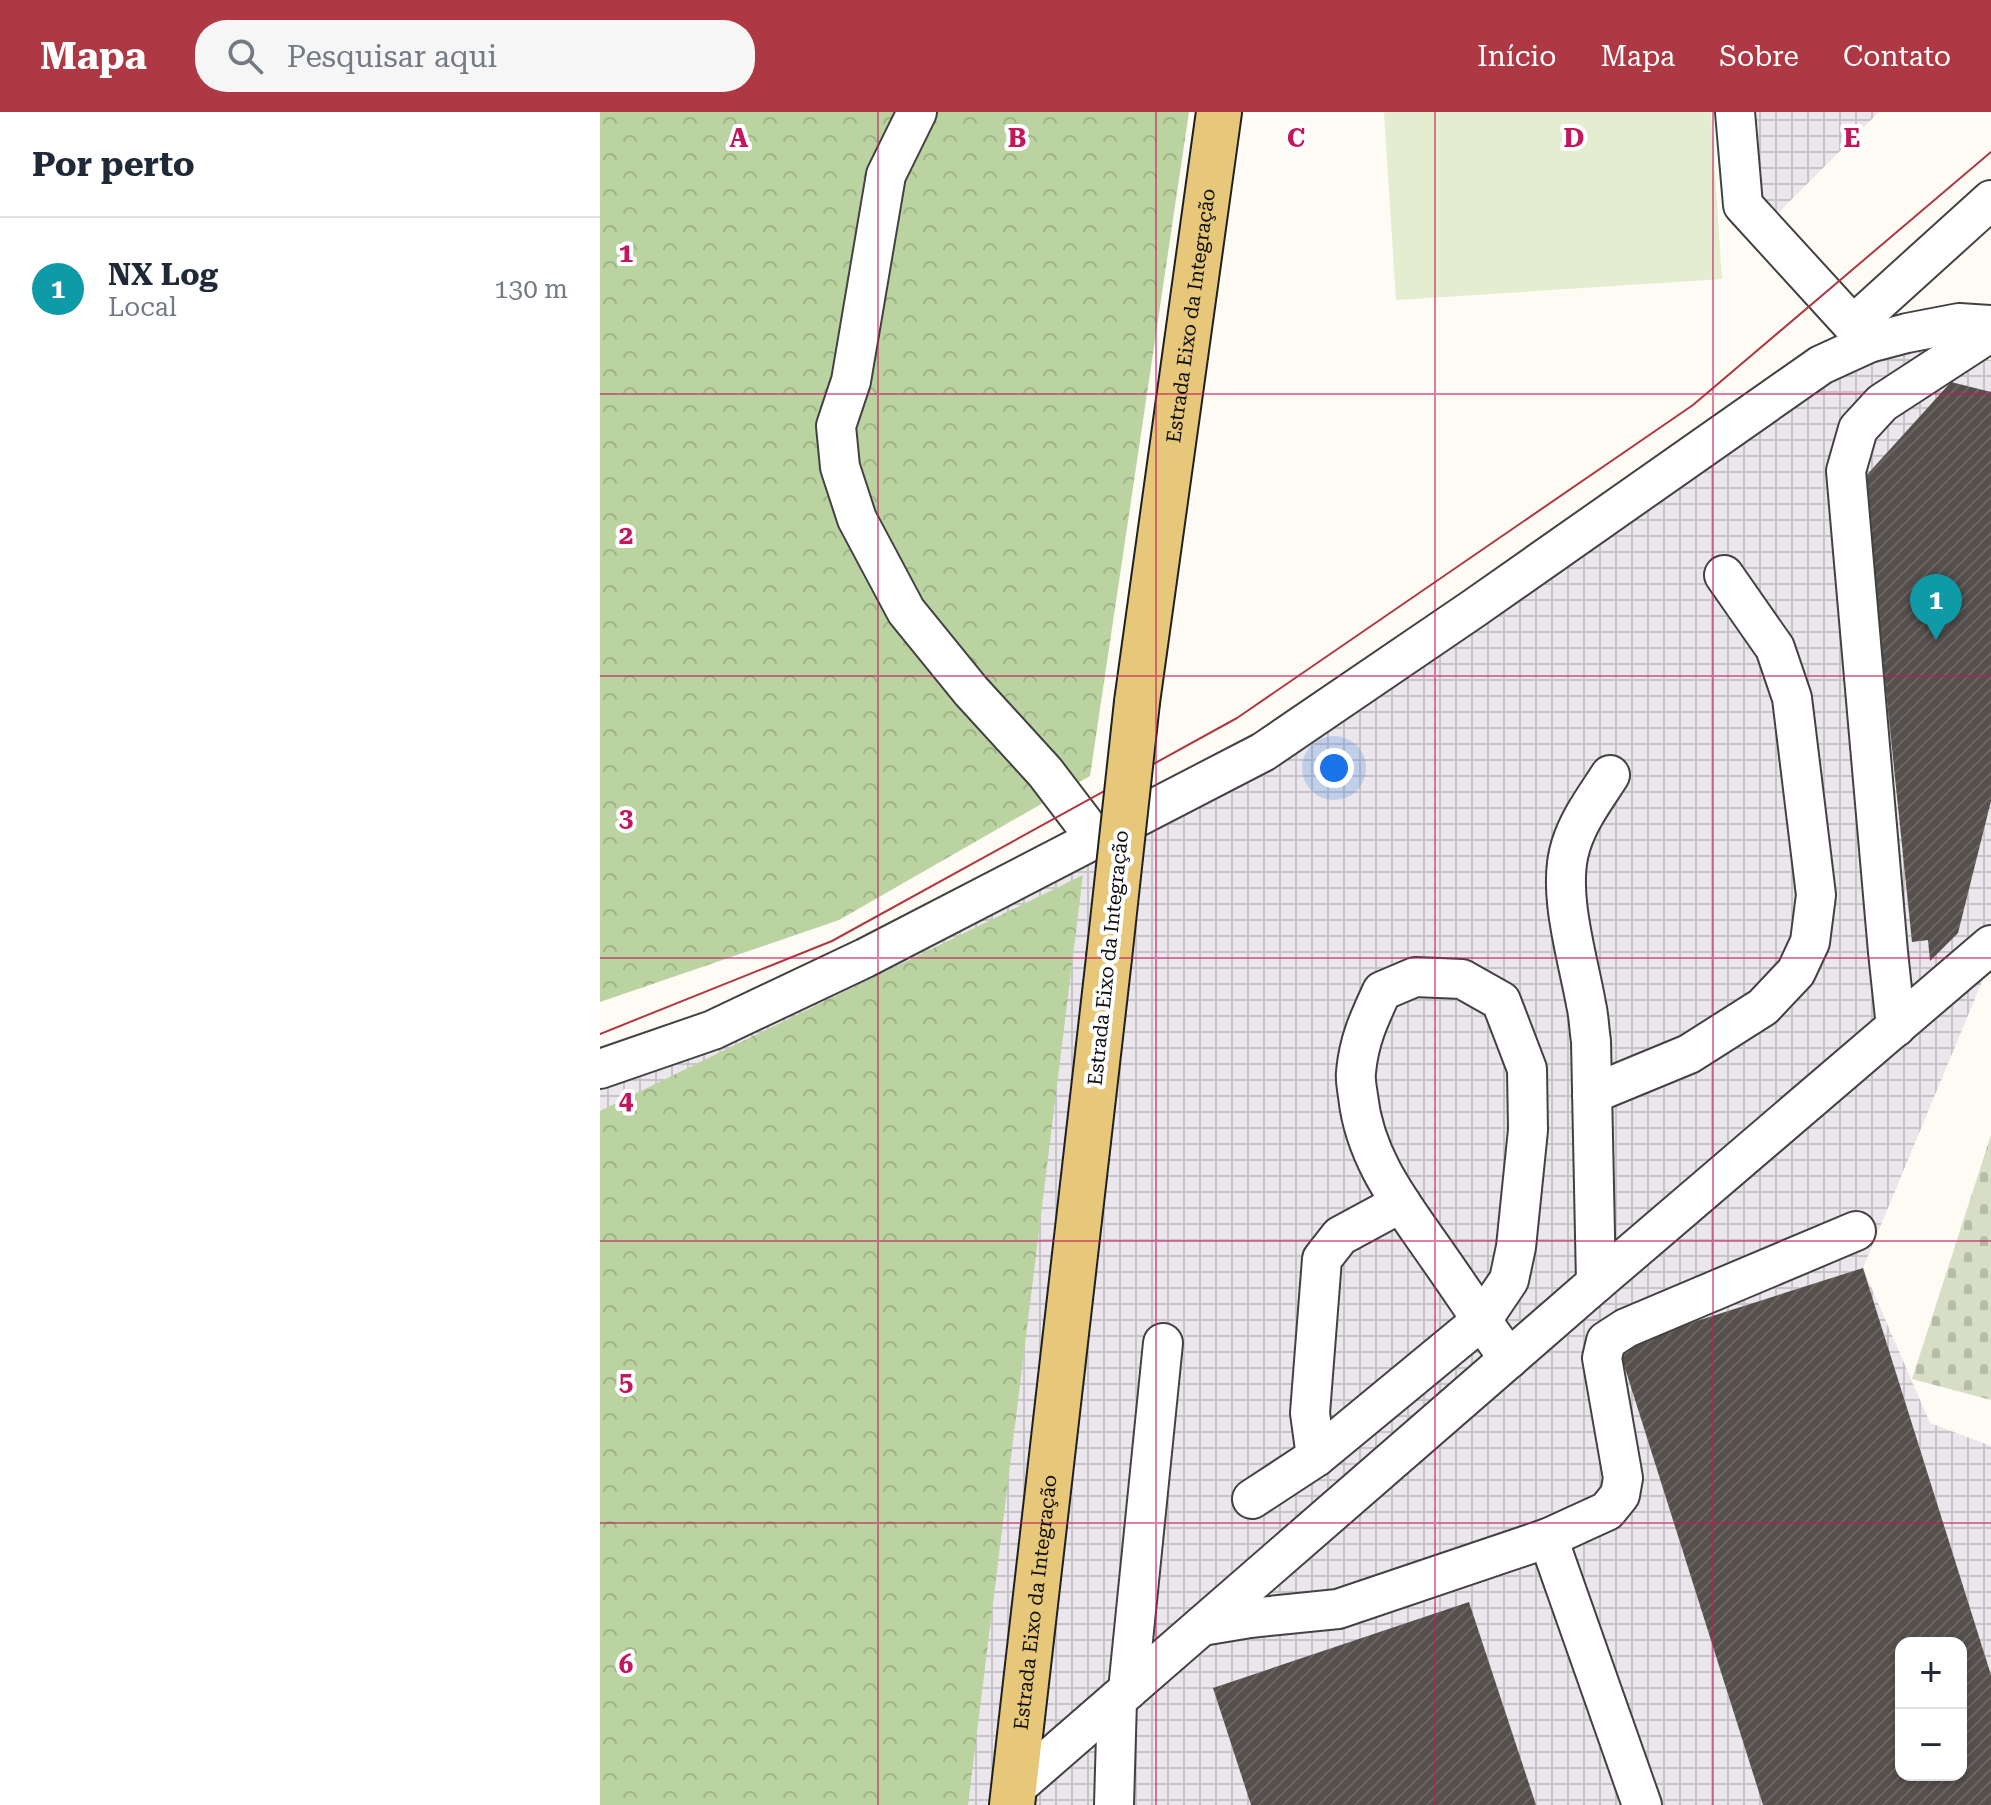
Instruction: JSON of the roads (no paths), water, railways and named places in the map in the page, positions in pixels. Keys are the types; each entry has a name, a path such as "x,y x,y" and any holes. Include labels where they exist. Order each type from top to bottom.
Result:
{"main road":[{"name":"Estrada Eixo da Integração","path":"1012,1798 1137,702 1219,112"}],"lane":[{"path":"917,112 886,175 851,381 836,426 840,467 857,519 906,611 971,691 1045,772 1096,839"},
{"path":"1735,112 1743,205 1861,334 1907,333 1959,323 1991,325"},
{"path":"600,1069 713,1030 865,958 1263,752 1821,365 1861,334 1991,200"},
{"path":"1896,1027 1846,471 1858,429 1882,403 1991,332"},
{"path":"1592,1094 1689,1054 1763,1007 1796,972 1810,942 1816,895 1792,698 1775,648 1724,575"},
{"path":"1596,1283 1591,1041 1569,913 1566,873 1571,844 1579,825 1610,775"},
{"path":"1012,1798 1122,1695 1991,945"},
{"path":"1252,1499 1316,1457 1482,1320 1509,1280 1516,1247 1528,1130 1527,1069 1501,1001 1462,979 1415,977 1382,991 1362,1036 1356,1075 1364,1131 1378,1167 1401,1203 1482,1320 1509,1359"},
{"path":"1316,1457 1310,1413 1322,1259 1340,1236 1401,1203"},
{"path":"1202,1626 1338,1609 1548,1538 1607,1511 1620,1495 1623,1478 1602,1358 1606,1341 1626,1328 1856,1231"},
{"path":"1114,1805 1122,1695 1163,1343"},
{"path":"1548,1538 1642,1805"}],"tram line":[{"path":"600,1034 832,941 1237,718 1693,405 1991,152"}],"place":[{"name":"NX Log","path":"1936,640"}]}
